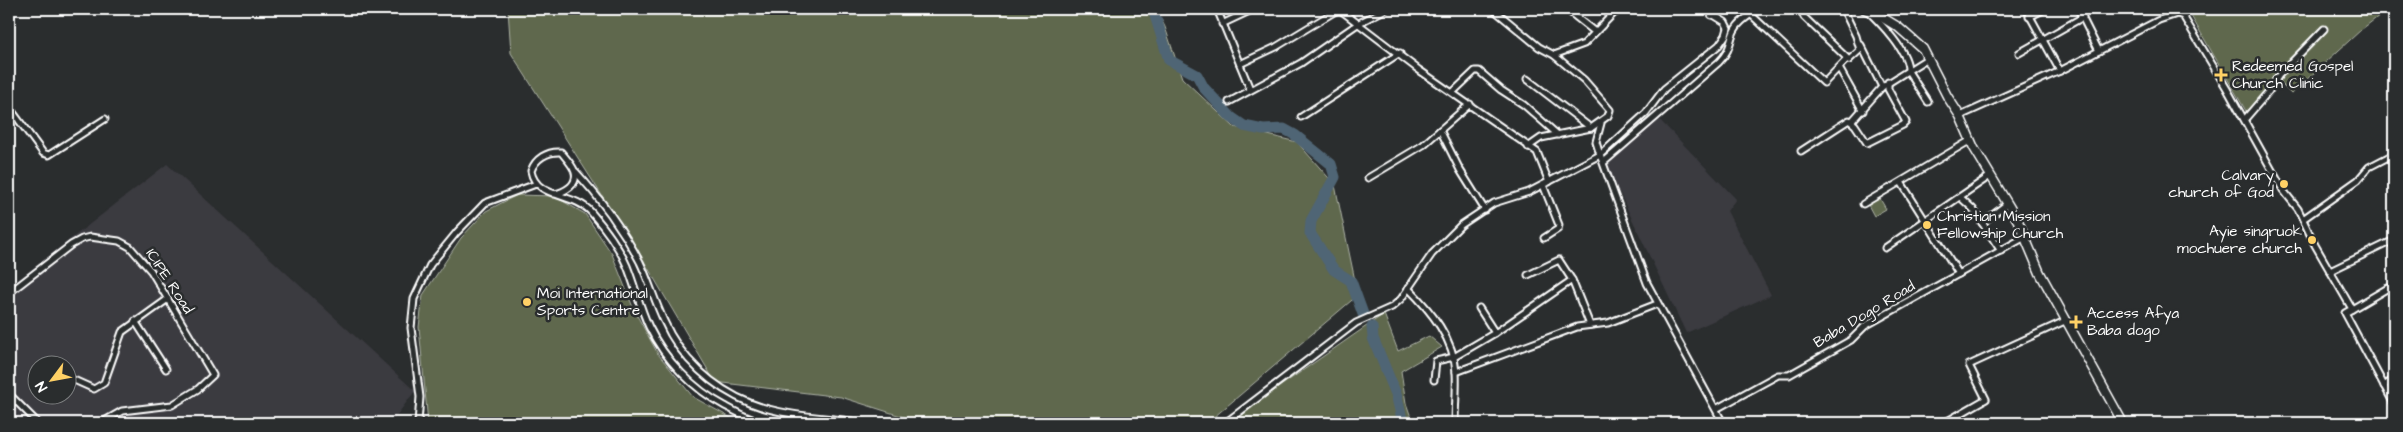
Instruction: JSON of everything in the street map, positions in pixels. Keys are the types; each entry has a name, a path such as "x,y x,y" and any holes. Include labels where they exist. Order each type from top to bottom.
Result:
{"street":[{"path":"1217,9 1250,90"},
{"path":"1222,24 1254,9"},
{"path":"1240,64 1276,47 1339,9 1400,53 1419,70 1454,92 1537,152 1549,182"},
{"path":"1229,102 1301,63 1359,23 1386,9"},
{"path":"1493,9 1539,47 1554,55 1584,80 1610,110 1608,116 1591,128 1541,138 1528,147"},
{"path":"1566,9 1595,32"},
{"path":"1554,55 1584,44 1614,13 1626,9"},
{"path":"1804,9 1802,13 1804,17 1850,60"},
{"path":"1843,9 1882,87"},
{"path":"2026,9 2060,72"},
{"path":"2030,17 2045,9"},
{"path":"2078,9 2099,51"},
{"path":"1225,423 1356,322 1392,307 1432,254 1461,225 1494,203 1543,185 1600,154 1646,113 1664,89 1679,80 1723,41 1728,28 1725,22 1713,10"},
{"path":"1866,10 1875,13 1898,27 1924,49 1990,176 2025,237 2040,273 2123,423"},
{"path":"1866,10 1893,38 1908,64 1908,70 1928,102"},
{"path":"1604,162 1719,62 1729,51 1735,26 1749,11 1824,83 1847,59 1850,60 1860,50 1856,36"},
{"path":"1960,116 2060,72 2159,20 2177,14 2183,16 2244,119 2283,190 2303,219 2352,309"},
{"path":"2020,53 2083,17"},
{"path":"2244,119 2269,91 2278,75 2324,29"},
{"path":"1301,117 1400,53"},
{"path":"1801,151 1845,122 1852,121 1888,82 1928,58"},
{"path":"1839,68 1863,111"},
{"path":"1454,92 1475,71 1479,71 1495,86 1524,105 1558,136"},
{"path":"1527,79 1591,128"},
{"path":"1852,121 1867,143 1906,122 1888,88 1888,82"},
{"path":"1368,178 1423,145 1470,104"},
{"path":"9,107 43,153 49,155 105,120"},
{"path":"1601,122 1596,142 1636,257 1657,304 1723,423"},
{"path":"1440,130 1460,170 1485,210"},
{"path":"1863,204 1971,140"},
{"path":"767,423 739,414 715,401 697,388 679,370 663,350 649,327 626,264 605,228 583,204 554,194 536,184 531,171 535,162 543,156 561,152 591,188 623,233 640,262 670,333 701,373 750,403 779,411 865,423"},
{"path":"2303,219 2358,180 2369,168 2394,154"},
{"path":"554,194 568,188 576,179 576,172"},
{"path":"1885,248 1990,176"},
{"path":"1901,182 1959,274"},
{"path":"418,423 420,397 411,328 414,299 430,265 485,203 536,184"},
{"path":"1543,185 1559,225 1558,228 1544,238"},
{"path":"1960,197 1982,222 2001,251"},
{"path":"1982,222 2007,204"},
{"name":"ICIPE Road","path":"9,293 71,245 90,237 109,238 130,247 151,271 213,375 198,389 172,405 122,411 101,423"},
{"name":"Baba Dogo Road","path":"1716,409 1778,375 1789,375 1851,340 1865,326 2025,237"},
{"path":"2330,271 2394,240"},
{"path":"1528,275 1559,260 1572,280 1590,325"},
{"path":"1434,380 1436,361 1454,357 1495,333 1572,280"},
{"path":"1408,288 1424,305 1445,333 1454,357 1456,372 1456,423"},
{"path":"2388,288 2345,313 2394,404"},
{"path":"78,382 94,389 104,383 122,332 168,299"},
{"path":"1456,372 1555,335 1626,317 1657,304"},
{"path":"1479,308 1495,333"},
{"path":"1944,423 1986,399 1969,365 2067,320"},
{"path":"136,321 166,369"},
{"path":"2384,386 2394,380"},
{"path":"9,394 38,423"}],"shaded area":[{"path":"1655,115 1736,199 1727,211 1771,295 1686,333 1604,160"},
{"path":"167,164 415,391 391,423 9,423 9,287"}],"green space":[{"path":"508,9 1156,9 1165,27 1182,78 1234,127 1297,142 1335,185 1358,295 1207,423 923,423 841,397 715,382 645,263 511,53"},
{"path":"2187,9 2388,9 2362,29 2291,94 2280,83 2246,111"},
{"name":"Moi International Sports Centre","path":"517,195 554,196 585,214 612,254 634,310 658,354 693,397 740,423 428,423 419,327 423,295 461,238 486,211"},
{"path":"1879,197 1886,209 1874,216 1867,203"},
{"path":"1384,314 1398,351 1429,336 1442,347 1401,371 1406,403 1413,423 1233,423 1266,396"}],"waterway":[{"path":"1153,9 1169,60 1197,75 1204,88 1231,117 1244,126 1263,130 1284,129 1295,135 1331,164 1335,177 1311,221 1310,233 1334,270 1351,281 1363,314"},
{"path":"1372,327 1373,338 1396,394 1403,423"}],"place":[{"name":"Redeemed Gospel Church Clinic","path":"2221,75"},
{"name":"Calvary church of God","path":"2284,184"},
{"name":"Christian Mission Fellowship Church","path":"1927,225"},
{"name":"Ayie singruok mochuere church","path":"2312,240"},
{"name":"Moi International Sports Centre","path":"527,302"},
{"name":"Access Afya Baba dogo","path":"2076,322"}]}
